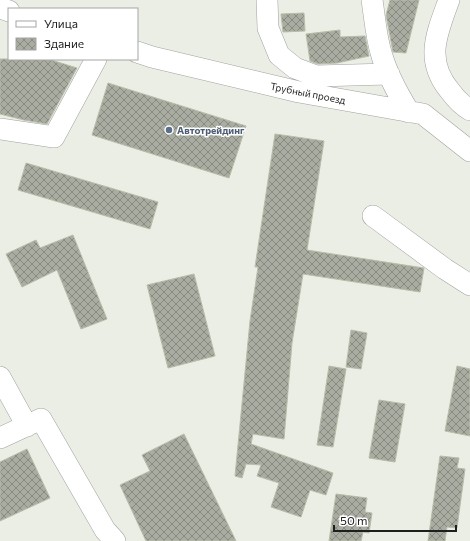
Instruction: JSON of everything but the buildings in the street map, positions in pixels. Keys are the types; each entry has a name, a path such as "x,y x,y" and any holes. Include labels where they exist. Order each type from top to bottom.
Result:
{"street":[{"path":"266,0 268,28 279,55 295,68 316,76 389,74"},
{"path":"372,0 377,38 382,56 394,87 409,112"},
{"path":"449,0 436,36 435,62 445,84 462,105 470,110"},
{"name":"Трубный проезд","path":"138,52 299,92 423,114 470,151"},
{"path":"0,129 54,137 95,60"},
{"path":"373,216 445,269 470,285"},
{"path":"0,376 27,426"},
{"path":"0,438 42,419 105,530 115,541"}],"place":[{"name":"Автотрейдинг","path":"169,130"}]}
